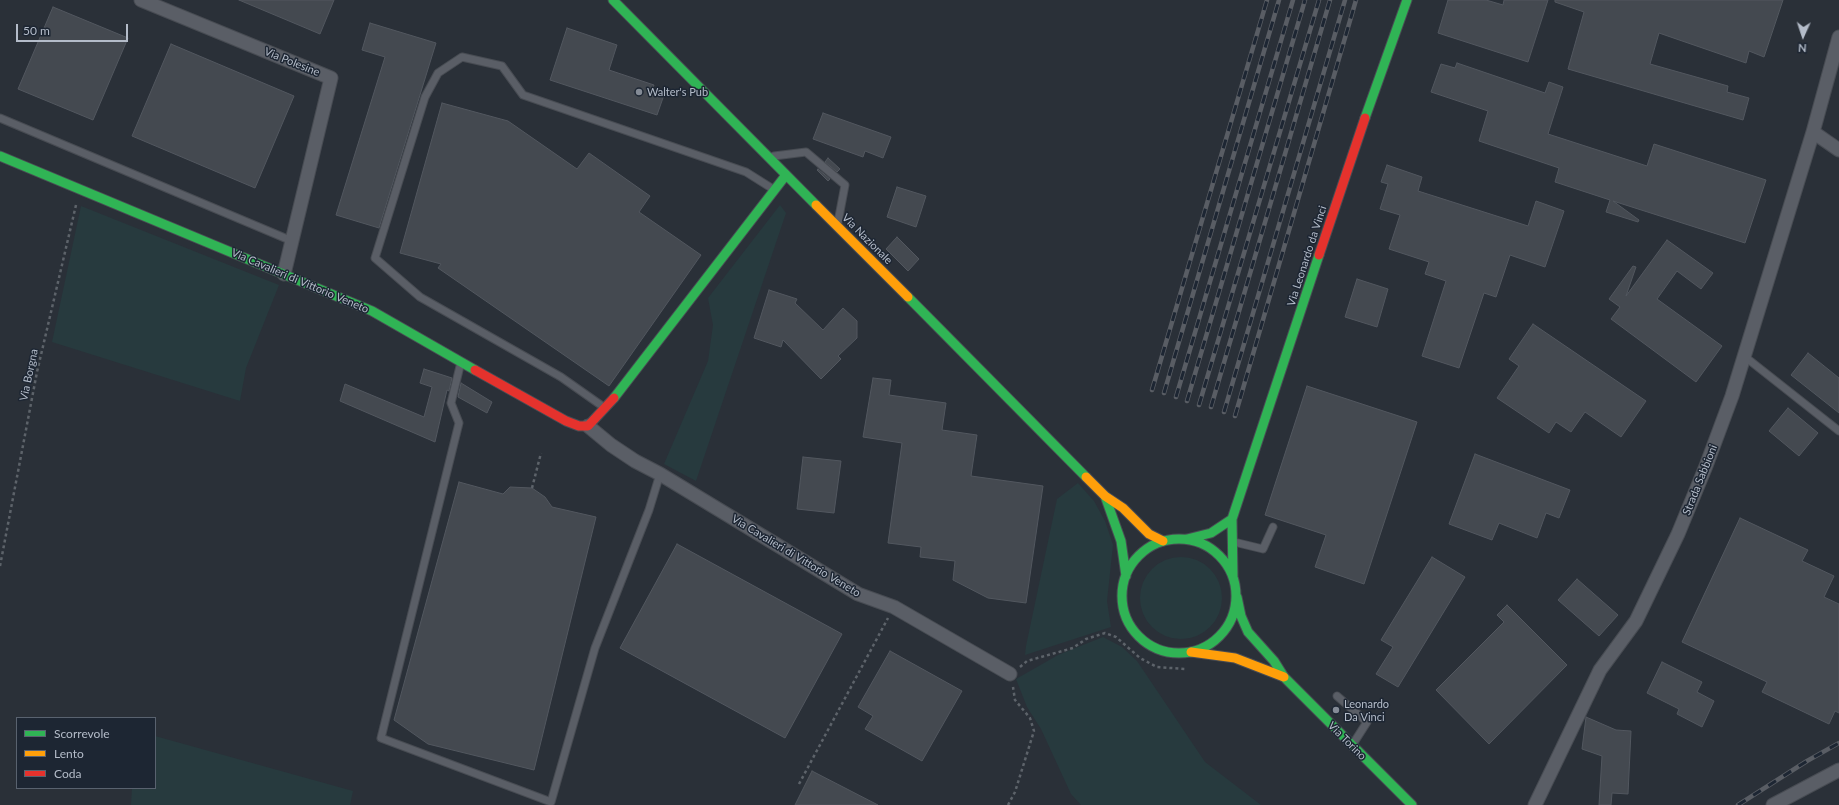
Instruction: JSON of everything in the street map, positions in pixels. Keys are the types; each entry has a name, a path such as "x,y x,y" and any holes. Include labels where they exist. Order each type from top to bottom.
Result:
{"street":[{"name":"Via Polesine","path":"141,0 331,78 284,274"},
{"name":"Via Nazionale","path":"613,0 1105,496 1124,508 1149,534 1163,541"},
{"name":"Via Leonardo da Vinci","path":"1233,576 1232,519 1358,138 1407,0"},
{"name":"Strada Sabbioni","path":"1535,805 1600,670 1636,621 1678,534 1714,445 1744,356 1813,132 1839,36"},
{"path":"1813,132 1839,150"},
{"name":"Via Cavalieri di Vittorio Veneto","path":"0,156 372,311 566,421 579,426 588,426 611,445 858,594 894,607 1010,674"},
{"path":"588,426 606,409 773,189 786,175"},
{"name":"Via Nazionale","path":"1105,496 1115,520 1121,541 1126,576"},
{"path":"1187,539 1207,546 1225,561 1233,576 1236,592 1234,615 1224,632 1211,644 1190,652 1167,652 1155,648 1135,632 1127,619 1122,603 1122,593 1126,576 1133,562 1144,551 1163,541 1187,539 1211,533 1232,519"},
{"name":"Via Torino","path":"1236,592 1248,632 1274,661 1284,677 1351,746 1412,805"},
{"name":"Via Torino","path":"1190,652 1235,658 1284,677"},
{"path":"1772,805 1839,770"}],"lane":[{"path":"606,409 561,376 420,297 375,258 425,97 438,73 462,57 502,66 523,95 746,172 773,189"},
{"path":"0,118 292,241"},
{"path":"768,157 806,152 845,185 838,226"},
{"path":"1744,356 1839,431"},
{"path":"461,362 451,403 459,423 381,738 551,802 595,648 649,510 660,474"},
{"path":"1232,541 1263,549 1273,527"},
{"path":"1337,696 1367,722 1351,746"}],"path":[{"name":"Via Borgna","path":"0,566 38,372 80,189"},
{"path":"532,488 542,453"},
{"path":"799,784 894,607"},
{"path":"1008,805 1015,792 1034,731 1030,718 1015,700 1010,674 1027,661 1073,648 1086,639 1105,634 1116,637 1140,658 1157,668 1193,668"}],"green space":[{"path":"780,205 786,213 696,481 664,464 708,361 713,325 708,298"},
{"path":"81,206 279,285 246,368 240,401 52,342"},
{"path":"1078,483 1094,501 1105,521 1113,545 1107,601 1111,627 1025,655 1057,499"},
{"path":"1181,557 1197,560 1210,569 1219,582 1222,598 1219,614 1210,627 1197,636 1181,639 1165,636 1152,627 1143,614 1140,598 1143,582 1152,569 1165,560"},
{"path":"1103,637 1122,647 1137,661 1205,762 1261,805 1081,805 1071,794 1041,729 1027,707 1016,679 1058,655"},
{"path":"156,736 353,791 350,805 131,805 132,789 156,789"}],"building":[{"path":"239,0 334,0 320,34"},
{"path":"1448,0 1486,0 1503,5 1504,0 1548,0 1528,62 1438,33"},
{"path":"1555,0 1783,0 1764,57 1749,51 1746,63 1659,33 1650,64 1728,86 1727,92 1749,98 1743,120 1568,69 1584,12 1555,2"},
{"path":"53,7 128,38 93,120 18,89"},
{"path":"370,23 436,43 379,228 336,215 385,57 362,50"},
{"path":"567,28 617,45 609,70 654,85 652,91 664,95 657,115 550,80"},
{"path":"171,44 294,96 255,188 132,136"},
{"path":"1457,63 1545,93 1549,82 1563,87 1548,134 1647,166 1654,144 1766,180 1745,243 1613,201 1639,220 1638,222 1606,212 1610,200 1555,182 1559,168 1479,141 1488,111 1431,92 1441,64 1455,68"},
{"path":"442,103 508,121 577,169 589,153 650,196 639,212 701,255 609,386 438,268 441,264 400,253"},
{"path":"823,113 891,137 883,158 865,151 863,157 813,139"},
{"path":"828,158 840,169 837,172 825,162"},
{"path":"1387,165 1422,177 1418,191 1528,226 1536,201 1564,211 1545,267 1510,255 1496,297 1484,293 1459,368 1422,356 1446,281 1425,274 1429,262 1389,249 1400,215 1380,209 1388,184 1381,182"},
{"path":"818,169 830,179 828,181 817,170"},
{"path":"897,187 926,196 916,227 887,217"},
{"path":"897,237 919,259 908,271 886,249"},
{"path":"1667,240 1713,273 1701,289 1677,271 1657,299 1722,346 1696,382 1611,319 1620,307 1609,299 1633,266 1636,267 1626,296"},
{"path":"1357,279 1388,289 1377,327 1345,317"},
{"path":"769,290 797,299 795,303 823,330 843,308 857,321 857,338 838,356 841,359 821,379 783,340 781,347 754,338"},
{"path":"1533,324 1646,401 1621,437 1585,412 1571,432 1556,422 1549,433 1497,398 1519,366 1509,359"},
{"path":"1808,353 1839,378 1839,413 1791,375"},
{"path":"424,369 452,378 449,391 447,390 435,442 340,401 345,384 424,417 432,387 420,383"},
{"path":"873,378 891,380 889,395 946,403 942,430 977,435 971,476 1043,486 1026,603 988,598 953,580 955,561 920,557 921,547 888,543 902,443 863,437"},
{"path":"461,383 492,402 487,413 458,397"},
{"path":"1307,386 1417,422 1364,584 1315,567 1326,535 1265,515"},
{"path":"1788,408 1818,433 1799,456 1769,431"},
{"path":"1475,454 1570,490 1559,518 1546,513 1537,538 1499,523 1492,540 1449,524"},
{"path":"803,457 841,461 834,513 797,509"},
{"path":"459,482 503,494 510,487 532,488 545,497 552,507 596,517 534,770 428,744 394,720"},
{"path":"1740,518 1808,550 1802,561 1834,576 1824,597 1839,604 1839,713 1835,711 1829,724 1762,692 1767,682 1682,642"},
{"path":"677,544 842,634 785,738 620,648"},
{"path":"1432,557 1465,577 1398,687 1376,674 1393,647 1381,640"},
{"path":"1577,579 1618,615 1599,636 1558,600"},
{"path":"1507,605 1567,665 1489,744 1436,690 1504,622 1497,615"},
{"path":"890,651 962,691 922,761 865,729 873,716 858,707"},
{"path":"1662,662 1702,682 1697,692 1714,701 1702,727 1677,714 1679,709 1647,693"},
{"path":"1586,717 1616,730 1631,731 1628,794 1612,793 1611,805 1599,805 1602,756 1582,749"},
{"path":"812,771 878,805 795,805"}],"railway":[{"path":"1152,390 1267,0"},
{"path":"1164,393 1279,0"},
{"path":"1176,397 1293,0"},
{"path":"1187,401 1305,0"},
{"path":"1199,405 1319,0"},
{"path":"1211,407 1330,0"},
{"path":"1224,412 1345,0"},
{"path":"1235,416 1356,0"},
{"path":"1738,805 1807,761 1839,743"}],"traffic: fast":[{"path":"613,0 816,205"},
{"path":"1365,118 1407,0"},
{"path":"0,156 372,311 475,370"},
{"path":"614,398 786,175"},
{"path":"1233,576 1232,519 1319,255"},
{"path":"908,297 1086,477"},
{"path":"1105,496 1121,541 1126,576"},
{"path":"1187,539 1211,533 1232,519"},
{"path":"1179,539 1201,543 1219,556 1232,574 1236,596 1232,618 1219,636 1201,649 1179,653 1157,649 1139,636 1126,618 1122,596 1126,574 1139,556 1157,543 1179,539"},
{"path":"1237,597 1241,616 1248,632 1274,661 1284,677 1412,805"}],"traffic: slow":[{"path":"816,205 908,297"},
{"path":"1086,477 1105,496 1123,508 1149,534 1163,541"},
{"path":"1191,652 1235,658 1284,677"}],"traffic: jam":[{"path":"1319,255 1365,118"},
{"path":"475,370 566,421 579,426 588,426 614,398"}],"place":[{"name":"Walter's Pub","path":"639,92"},
{"name":"Leonardo Da Vinci","path":"1336,710"}]}
